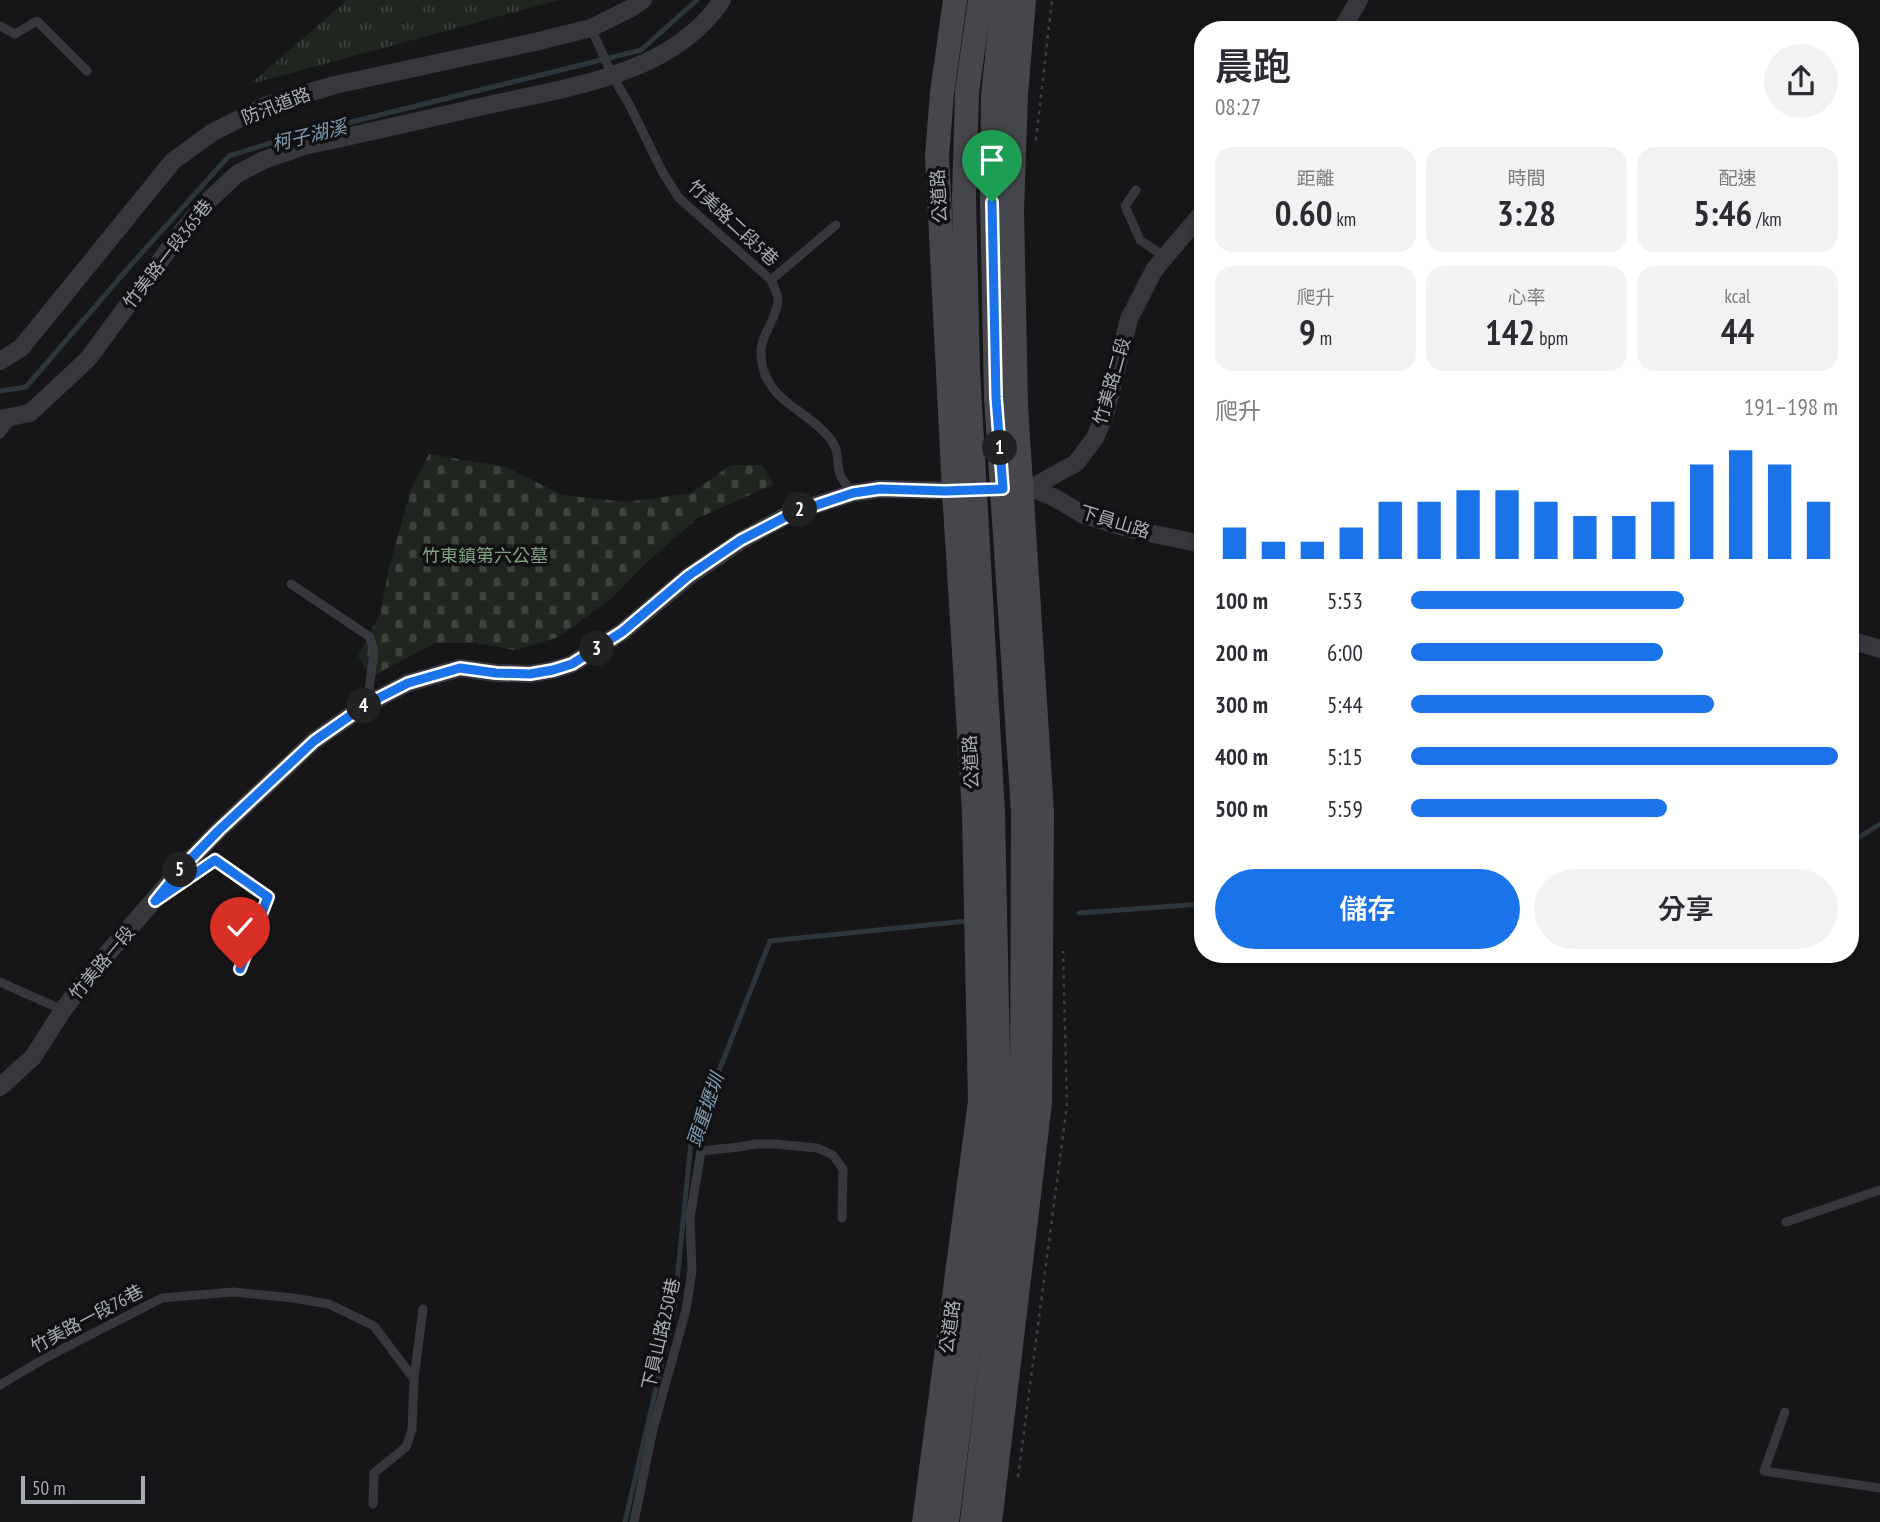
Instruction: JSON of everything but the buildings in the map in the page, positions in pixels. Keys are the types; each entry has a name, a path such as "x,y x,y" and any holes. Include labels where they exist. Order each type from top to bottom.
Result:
{"street":[{"name":"防汛道路","path":"0,361 21,348 173,161 213,132 267,105 335,85 590,28 643,0"},
{"name":"竹美路一段365巷","path":"7,418 30,413 88,359 180,234 205,204 237,174 264,160 304,146 613,77 672,49 711,17 722,0"},
{"name":"公道路","path":"947,1522 999,1104 993,813 937,156 954,0"},
{"name":"公道路","path":"924,1522 980,1101 965,491 968,370 964,198 967,92 980,0"},
{"path":"990,1522 1040,1102 1042,812 1018,489 996,397 993,96 1003,0"},
{"path":"972,1522 1022,1099 1023,812 1012,211 1016,94 1024,0"},
{"path":"1346,21 1359,0"},
{"name":"竹美路二段","path":"853,493 880,489 1018,489 1076,463 1095,438 1106,411 1129,319 1154,270 1194,223"},
{"name":"下員山路","path":"1018,489 1055,498 1084,515 1130,529 1194,542"},
{"name":"竹美路一段","path":"0,1087 33,1057 63,1010 99,963 181,869 314,741 367,704 408,683 460,668 530,674 572,664 622,632 688,576 741,540 793,513 853,493"},
{"path":"1859,643 1880,649"}],"lane":[{"path":"0,26 15,34 37,21 87,71"},
{"name":"竹美路二段5巷","path":"590,28 663,173 679,198 771,280 778,299 763,340 761,355 764,373 771,387 827,435 836,447 838,474 853,493"},
{"path":"1136,190 1125,206 1140,240 1165,257"},
{"path":"771,280 836,225"},
{"path":"0,434 7,418"},
{"path":"291,584 370,636 374,652 367,704"},
{"path":"155,901 215,860 268,897 240,969"},
{"path":"0,982 63,1010"},
{"name":"下員山路250巷","path":"634,1522 653,1429 686,1310 692,1270 691,1218 701,1151 775,1144 817,1148 833,1155 843,1169 842,1217"},
{"path":"1786,1222 1880,1190"},
{"name":"竹美路一段76巷","path":"0,1385 47,1357 162,1298 233,1292 329,1304 374,1326 414,1378"},
{"path":"373,1504 374,1473 406,1447 412,1430 414,1378 423,1309"},
{"path":"1785,1412 1764,1471 1880,1488"}],"green space":[{"path":"347,0 560,0 250,84"},
{"name":"竹東鎮第六公墓","path":"429,454 506,467 562,495 627,502 691,493 731,465 762,465 774,484 696,519 613,597 559,637 515,650 475,643 435,643 371,677 358,656 380,614 389,568 411,489"}],"waterway":[{"name":"柯子湖溪","path":"0,391 26,387 229,156 283,139 641,50 697,0"},
{"name":"頭重壢圳","path":"1859,837 1880,824"},
{"name":"頭重壢圳","path":"1079,913 1194,905"},
{"name":"頭重壢圳","path":"625,1522 674,1311 691,1142 770,941 967,921"}],"route":[{"path":"240,969 268,897 215,860 155,901 218,831 314,741 367,704 408,683 460,668 530,674 572,664 622,632 688,576 741,540 793,513 853,493 880,489 1003,489 996,397 992,202"}]}
